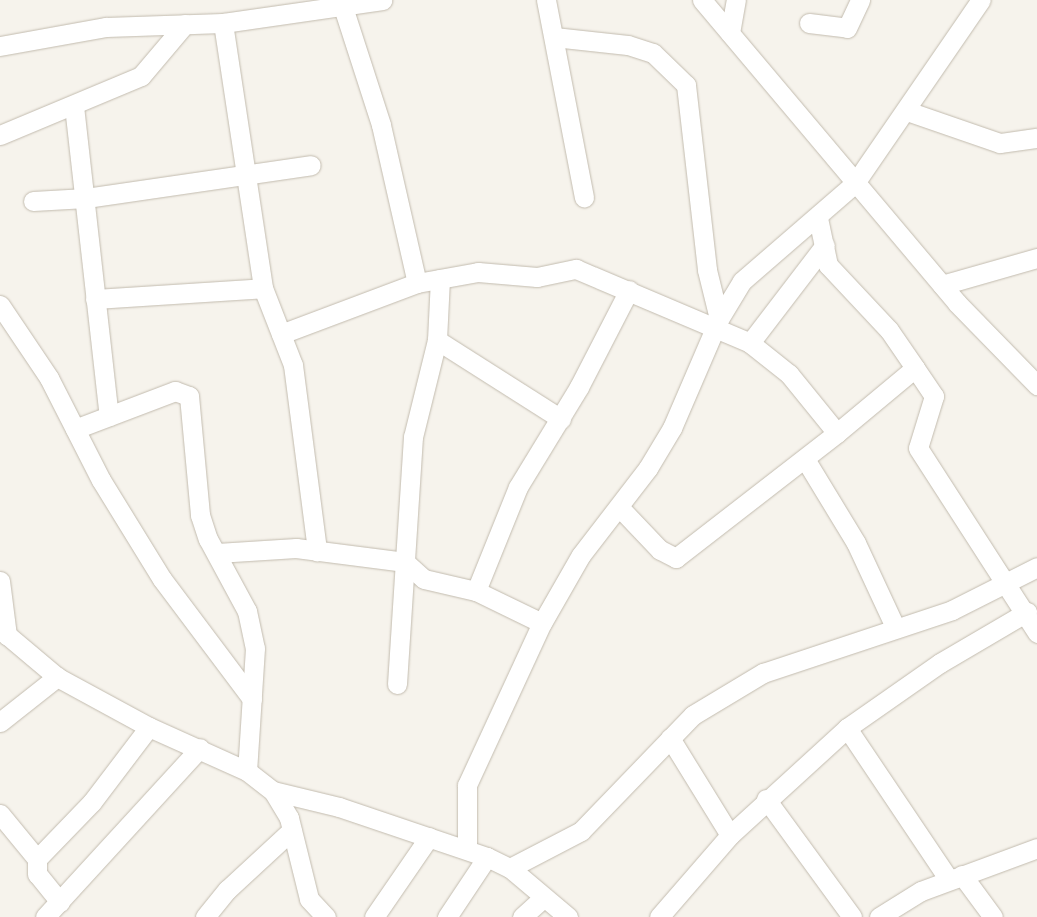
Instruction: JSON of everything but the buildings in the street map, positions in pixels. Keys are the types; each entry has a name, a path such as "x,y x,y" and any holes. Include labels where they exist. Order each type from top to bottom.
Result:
{"street":[{"path":"0,46 106,27 223,23 314,6 343,8 382,0"},
{"path":"546,0 584,197"},
{"path":"702,0 942,285 1037,385"},
{"path":"730,33 736,0"},
{"path":"809,23 847,28 860,0"},
{"path":"467,849 467,785 542,623 581,555 619,507 672,428 717,324 742,281 818,218 855,183 907,111 981,0"},
{"path":"343,8 381,125 417,283"},
{"path":"223,23 248,176 263,288 293,365 317,551"},
{"path":"0,135 74,106 141,76 185,24"},
{"path":"554,37 628,45 653,53 669,64 686,85 707,270 717,324"},
{"path":"74,106 86,198 109,416"},
{"path":"907,111 1000,143 1037,138"},
{"path":"34,201 86,198 248,176 311,165"},
{"path":"818,218 828,265 889,330 934,396 918,448 1027,612 1037,633"},
{"path":"750,343 825,245"},
{"path":"942,285 1037,258"},
{"path":"281,334 417,283 478,272 536,277 576,269 717,324 750,343 801,387 837,433"},
{"path":"398,684 413,437 437,340 440,279"},
{"path":"96,300 263,288"},
{"path":"476,591 518,487 561,419 629,290"},
{"path":"0,305 49,378 75,429 162,579 252,699"},
{"path":"437,340 561,419"},
{"path":"619,507 660,550 676,558 837,433 915,368"},
{"path":"75,429 175,391 190,396 200,515 247,611 255,648 247,771"},
{"path":"805,458 856,543 895,627"},
{"path":"217,553 317,551 405,562 424,579 476,591 542,623"},
{"path":"510,868 581,831 693,715 763,673 895,627 952,610 1008,584 1037,567"},
{"path":"0,581 2,632 57,677 149,727 200,748 247,771 273,791 429,837 487,857 510,868 542,899 568,917"},
{"path":"659,917 730,835 766,799 847,728 940,662 1027,612"},
{"path":"0,722 57,677"},
{"path":"37,859 92,802 149,727"},
{"path":"847,728 955,878 993,917"},
{"path":"670,738 730,835"},
{"path":"45,917 200,748"},
{"path":"273,791 292,830 309,899 326,917"},
{"path":"766,799 852,917"},
{"path":"0,814 37,859 37,874 60,902"},
{"path":"205,917 227,890 292,830"},
{"path":"374,917 429,837"},
{"path":"879,917 955,878 1037,848"},
{"path":"447,917 487,857"},
{"path":"522,917 542,899"}]}
